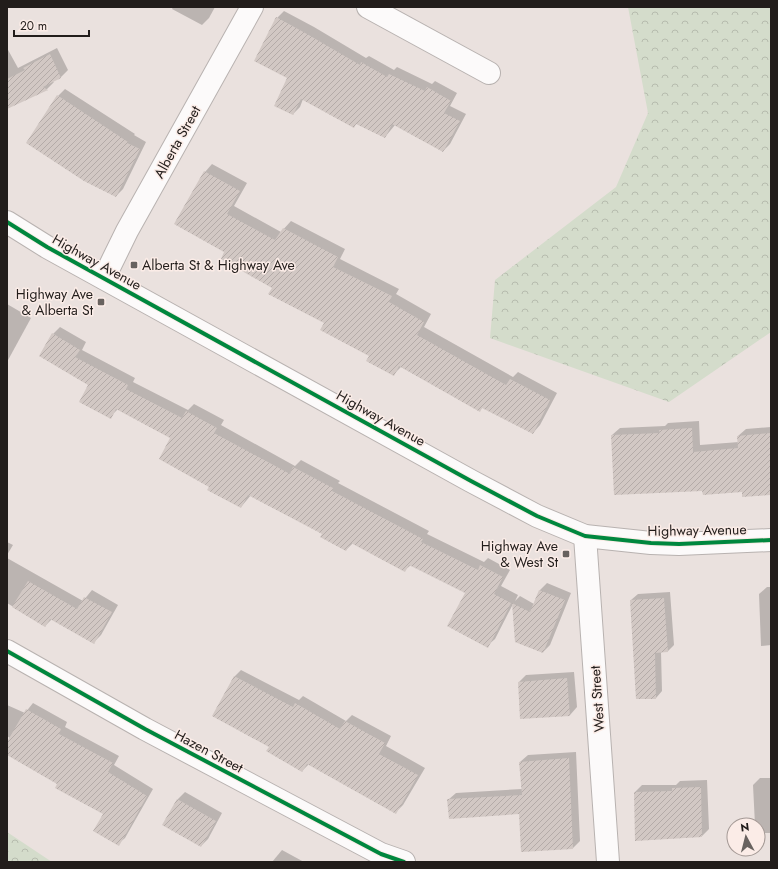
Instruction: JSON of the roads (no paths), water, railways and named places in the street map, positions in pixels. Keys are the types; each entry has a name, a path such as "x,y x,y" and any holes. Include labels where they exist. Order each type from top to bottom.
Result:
{"street":[{"name":"Alberta Street","path":"104,278 127,231 252,7"},
{"path":"368,7 489,73"},
{"name":"Highway Avenue","path":"7,222 47,247 536,516 585,536 651,543 679,544 771,540"},
{"name":"West Street","path":"585,536 608,862"},
{"name":"Hazen Street","path":"7,651 166,740 381,854 404,862"}],"place":[{"name":"Alberta St & Highway Ave","path":"134,265"},
{"name":"Highway Ave & Alberta St","path":"101,302"},
{"name":"Highway Ave & West St","path":"566,554"}]}
